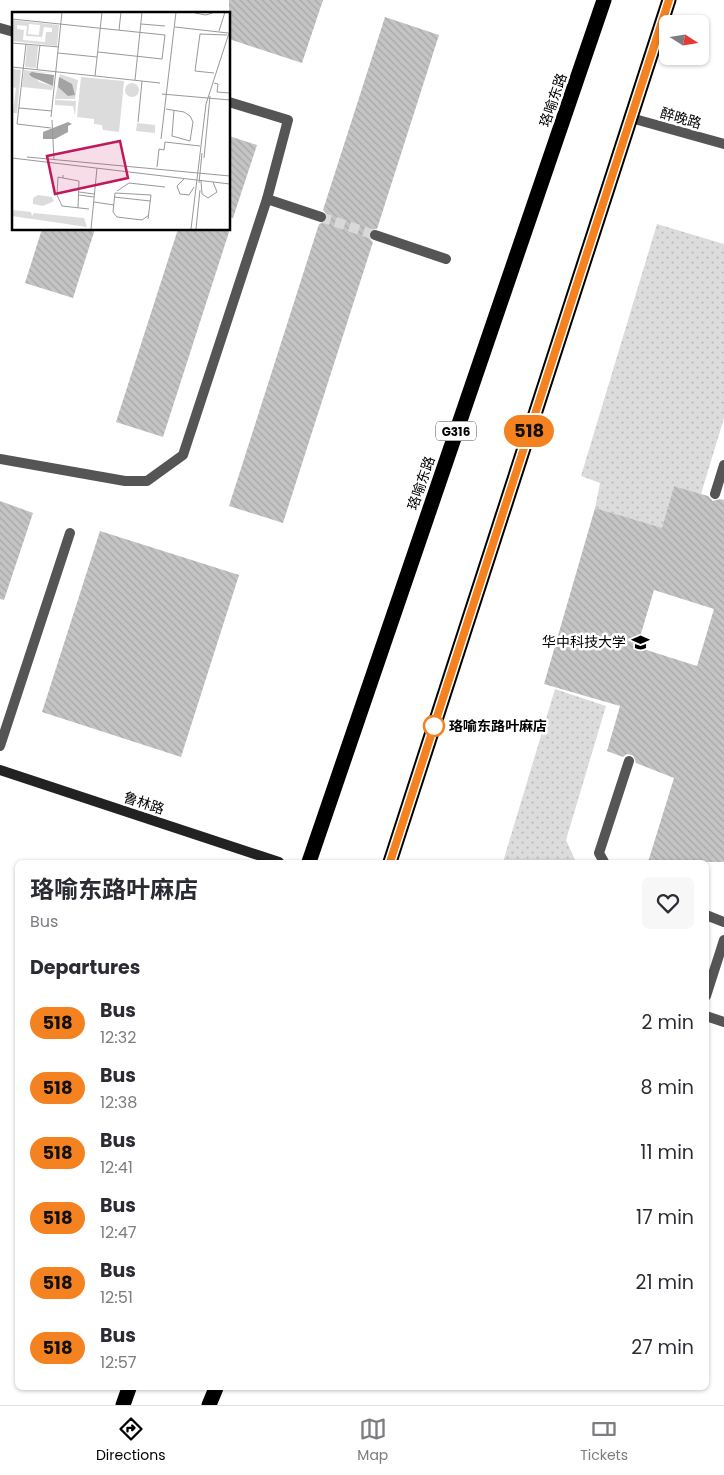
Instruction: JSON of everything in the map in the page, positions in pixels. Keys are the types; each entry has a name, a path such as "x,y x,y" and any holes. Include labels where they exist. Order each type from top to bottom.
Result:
{"highway":[{"name":"珞喻东路","path":"310,860 604,0"},
{"path":"391,860 669,0"},
{"path":"123,1405 128,1390"},
{"path":"133,1405 135,1390"},
{"path":"209,1405 215,1390"},
{"path":"215,1405 216,1390"}],"street":[{"path":"0,459 125,481 148,481 184,455 267,199 288,120 230,102"},
{"name":"醉晚路","path":"631,118 724,144"},
{"path":"267,199 321,217"},
{"path":"375,235 446,258"},
{"path":"715,494 724,465"},
{"path":"0,746 70,533"},
{"path":"603,860 599,853 629,760"},
{"name":"鲁林路","path":"0,770 272,860"},
{"path":"709,916 724,922"},
{"path":"709,987 724,940"},
{"path":"709,1017 724,1022"}],"shaded area":[{"path":"657,224 724,244 724,418 701,494 674,486 662,529 595,508 600,483 581,476"},
{"path":"555,689 606,706 566,840 575,860 504,860"}],"building":[{"path":"229,0 323,0 302,63 230,39"},
{"path":"385,17 439,35 377,229 371,230 368,233 373,242 283,523 229,506 319,224 328,219 323,210"},
{"path":"230,136 257,145 233,218 230,217"},
{"path":"42,230 95,230 73,298 25,283"},
{"path":"178,230 230,230 163,437 116,422"},
{"path":"674,486 708,496 713,501 724,500 724,862 709,862 709,860 649,860 674,778 636,763 632,755 627,754 623,757 607,751 620,706 544,684 595,508 662,528","holes":["654,590 714,609 697,666 637,647"]},
{"path":"0,501 33,513 4,600 0,599"},
{"path":"100,531 239,575 181,757 42,712"}],"tunnel":[{"path":"321,217 375,235"}],"bus line":[{"name":"518","path":"391,860 669,0"}],"place":[{"name":"华中科技大学","path":"640,642"},
{"name":"珞喻东路叶麻店","path":"434,726"}]}
